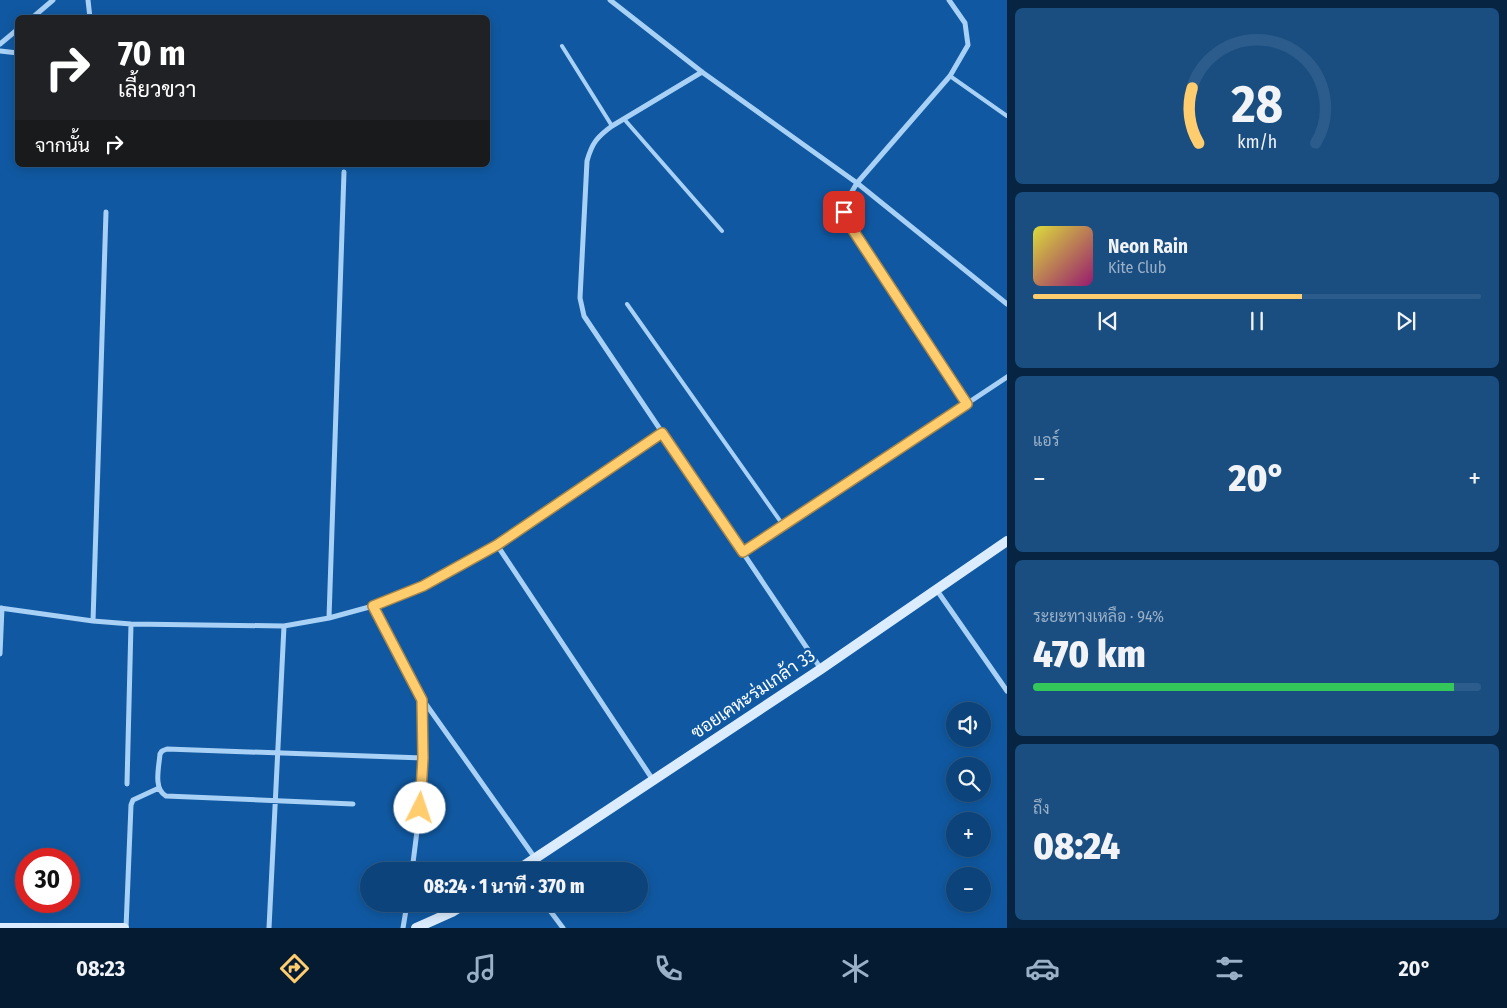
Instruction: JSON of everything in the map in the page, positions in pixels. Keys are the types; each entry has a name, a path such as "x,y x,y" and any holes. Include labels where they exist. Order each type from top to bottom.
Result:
{"street":[{"path":"36,15 53,0"},
{"path":"88,0 90,15"},
{"path":"610,0 702,72 857,183 1007,304"},
{"path":"949,0 965,23 968,45 950,76 857,183 846,200 844,212 847,221 967,404"},
{"path":"0,44 15,32"},
{"path":"0,51 15,53"},
{"path":"702,72 612,126 591,145 587,161 580,298 584,316 591,329 821,669"},
{"path":"329,618 344,172"},
{"path":"93,622 106,212"},
{"path":"743,552 1007,377"},
{"path":"0,654 1,608 93,622 284,626 329,618 373,606 423,586 497,545 662,433"},
{"name":"ซอยเคหะร่มเกล้า 33","path":"531,862 821,669 936,588 1007,541"},
{"path":"497,545 653,780"},
{"path":"936,588 1007,691"},
{"path":"373,606 422,700 535,859"},
{"path":"127,784 131,624"},
{"path":"268,928 284,626"},
{"path":"413,862 422,791 422,700"},
{"path":"353,804 166,796 161,793 159,788 160,754 168,749 423,758"},
{"path":"0,928 125,928 131,805 133,800 159,788"},
{"path":"403,928 406,912"},
{"path":"416,928 452,912"},
{"path":"551,912 563,928"}],"lane":[{"path":"562,46 612,126"},
{"path":"950,76 1007,116"},
{"path":"624,119 722,231"},
{"path":"628,304 783,525"}],"route":[{"path":"420,808 423,758 422,700 373,606 423,586 497,545 662,433 743,552 967,404 847,221 844,212"}]}
